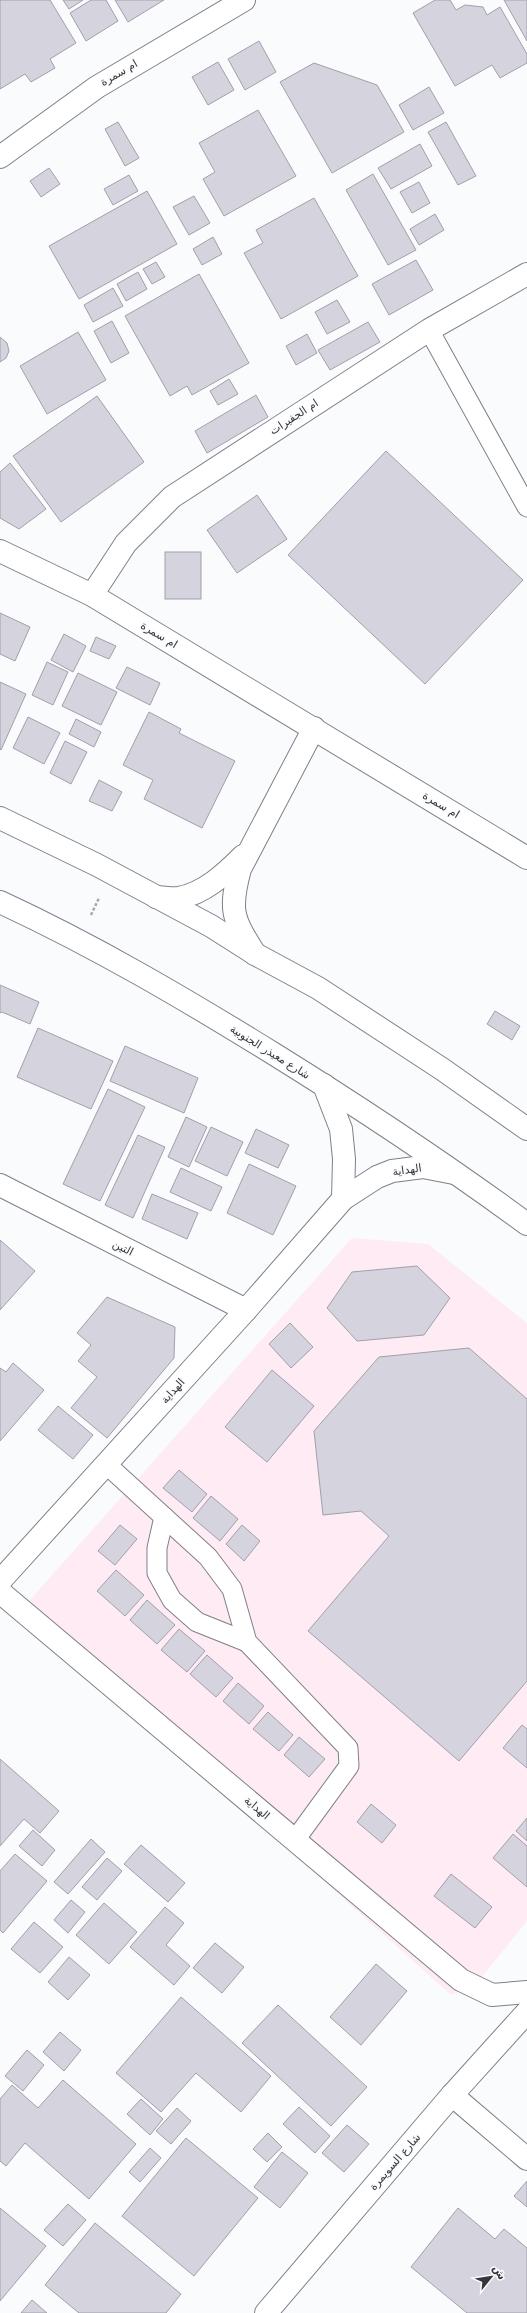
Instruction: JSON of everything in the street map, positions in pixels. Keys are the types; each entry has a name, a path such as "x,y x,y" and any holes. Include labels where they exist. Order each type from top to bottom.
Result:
{"street":[{"name":"ام سمرة","path":"0,157 97,86 244,0"},
{"name":"ام الجفيرات","path":"92,595 126,543 172,497 429,330 527,274"},
{"name":"ام سمرة","path":"0,551 92,595 527,858"},
{"path":"255,954 238,927 233,911 235,888 240,869 248,850 314,728"},
{"path":"0,818 112,873 211,926 255,954 318,988 442,1069 527,1129"},
{"path":"156,897 178,898 200,890 227,873 248,850"},
{"name":"شارع معيذر الجنوبية","path":"0,902 133,969 324,1085 373,1115 527,1224"},
{"path":"324,1085 341,1129 344,1159 343,1199"},
{"name":"الهداية","path":"0,1580 246,1310 343,1199 377,1177 392,1172 423,1167 454,1172"},
{"name":"التين","path":"0,1185 246,1310"},
{"name":"الهداية","path":"0,1592 461,1980 492,1995 527,1992"},
{"name":"شارع السويمرة","path":"266,2313 452,2095 527,2012"},
{"path":"452,2095 527,2159"}],"lane":[{"path":"429,330 527,507"},
{"path":"106,1464 208,1557 232,1589 247,1642"},
{"path":"164,1517 157,1548 157,1574 172,1600 197,1622 247,1642 348,1748 349,1766 294,1840"}],"path":[{"path":"78,941 112,873"}],"shaded area":[{"path":"352,1238 428,1244 527,1323 527,1921 481,1978 451,1995 21,1610"}],"building":[{"path":"0,0 50,0 76,43 50,59 55,68 31,82 25,74 0,89"},
{"path":"63,0 83,0 69,9"},
{"path":"91,0 106,0 118,21 86,41 70,13"},
{"path":"115,0 164,0 128,22"},
{"path":"435,0 450,0 456,10 465,5 483,7 487,15 500,7 527,54 527,63 500,78 492,65 455,86 413,13"},
{"path":"504,0 527,0 527,41"},
{"path":"259,41 276,72 245,90 228,59"},
{"path":"218,62 234,90 208,105 192,77"},
{"path":"314,63 377,85 404,132 332,173 280,82"},
{"path":"429,87 444,113 413,130 399,105"},
{"path":"258,110 296,176 224,216 203,179 215,172 199,143"},
{"path":"118,122 139,158 125,166 105,129"},
{"path":"446,122 476,176 458,185 428,132"},
{"path":"420,144 432,166 391,189 378,168"},
{"path":"49,168 60,184 41,197 30,181"},
{"path":"373,174 416,250 388,265 346,190"},
{"path":"129,175 138,191 113,205 104,189"},
{"path":"419,182 430,203 412,213 400,192"},
{"path":"147,191 177,244 79,299 49,246"},
{"path":"194,196 210,223 189,235 173,207"},
{"path":"314,198 358,276 281,319 244,253 263,243 256,230"},
{"path":"435,214 444,230 419,245 410,229"},
{"path":"213,237 222,254 202,265 193,249"},
{"path":"416,260 433,290 389,315 372,284"},
{"path":"156,262 165,277 152,284 143,269"},
{"path":"138,272 147,289 126,301 117,284"},
{"path":"199,274 249,363 192,395 187,386 170,396 125,316"},
{"path":"113,288 123,306 93,322 84,305"},
{"path":"337,300 350,322 327,334 315,312"},
{"path":"112,321 129,353 111,363 94,331"},
{"path":"368,322 380,342 330,370 318,350"},
{"path":"78,332 106,380 47,414 20,366"},
{"path":"307,334 317,353 296,365 286,346"},
{"path":"0,337 7,343 9,351 6,358 0,362"},
{"path":"229,379 238,394 218,405 210,391"},
{"path":"256,395 268,417 207,453 195,431"},
{"path":"97,396 144,462 61,522 13,456"},
{"path":"386,451 523,580 425,684 288,555"},
{"path":"10,463 46,509 19,529 0,518 0,472"},
{"path":"257,495 287,539 237,573 207,530"},
{"path":"165,552 201,552 201,599 165,599"},
{"path":"0,613 30,627 15,661 0,654"},
{"path":"64,634 86,646 73,672 51,660"},
{"path":"96,637 116,646 109,659 90,651"},
{"path":"47,662 68,672 53,705 32,695"},
{"path":"127,667 160,683 150,705 116,688"},
{"path":"78,673 117,692 101,725 62,706"},
{"path":"0,682 26,694 1,750 0,749"},
{"path":"149,712 181,729 179,733 235,761 202,828 144,799 153,780 123,765"},
{"path":"28,717 60,733 44,764 13,748"},
{"path":"76,719 101,732 94,747 69,734"},
{"path":"65,741 87,752 71,784 50,773"},
{"path":"99,780 122,792 112,811 89,801"},
{"path":"0,985 39,1002 30,1024 2,1012 0,1013"},
{"path":"495,1011 520,1026 512,1040 487,1024"},
{"path":"38,1028 113,1061 91,1109 17,1077"},
{"path":"125,1046 198,1078 184,1113 110,1081"},
{"path":"108,1089 145,1107 100,1201 63,1184"},
{"path":"186,1117 207,1127 189,1167 168,1157"},
{"path":"211,1127 243,1142 227,1176 195,1161"},
{"path":"256,1129 289,1145 278,1168 245,1153"},
{"path":"138,1135 165,1147 133,1218 105,1205"},
{"path":"249,1164 296,1186 273,1235 227,1213"},
{"path":"181,1168 222,1187 211,1211 170,1192"},
{"path":"152,1194 198,1213 187,1239 142,1219"},
{"path":"0,1240 35,1271 0,1310"},
{"path":"417,1266 450,1298 424,1335 357,1341 327,1308 352,1272"},
{"path":"107,1297 175,1327 174,1358 107,1438 71,1408 97,1377 78,1361 91,1345 77,1333"},
{"path":"290,1323 313,1347 291,1368 269,1344"},
{"path":"469,1348 527,1399 527,1681 459,1761 308,1631 389,1536 361,1511 323,1515 314,1431 379,1357"},
{"path":"13,1363 44,1390 0,1441 0,1368 6,1372"},
{"path":"272,1370 314,1406 267,1462 225,1427"},
{"path":"58,1406 93,1435 73,1459 38,1430"},
{"path":"179,1470 207,1494 192,1512 163,1488"},
{"path":"211,1496 238,1519 220,1541 193,1518"},
{"path":"120,1525 137,1539 115,1565 98,1551"},
{"path":"242,1525 260,1541 244,1561 226,1544"},
{"path":"116,1570 144,1595 125,1616 97,1591"},
{"path":"147,1600 175,1625 157,1644 130,1620"},
{"path":"179,1629 205,1651 187,1672 161,1650"},
{"path":"207,1655 233,1678 216,1697 190,1674"},
{"path":"238,1683 264,1706 249,1724 223,1701"},
{"path":"268,1712 293,1735 279,1751 253,1729"},
{"path":"522,1725 527,1729 527,1768 503,1748"},
{"path":"299,1737 325,1759 309,1777 284,1755"},
{"path":"0,1759 59,1811 40,1833 24,1819 0,1846"},
{"path":"371,1804 396,1825 382,1843 357,1822"},
{"path":"527,1818 527,1841 516,1831"},
{"path":"33,1830 55,1850 42,1866 19,1846"},
{"path":"513,1834 527,1846 527,1887 493,1858"},
{"path":"91,1839 105,1852 68,1894 54,1882"},
{"path":"141,1845 185,1883 168,1902 124,1864"},
{"path":"15,1854 47,1881 3,1933 0,1930 0,1871"},
{"path":"107,1858 122,1871 97,1900 82,1887"},
{"path":"451,1874 492,1907 475,1928 434,1896"},
{"path":"71,1900 85,1912 68,1933 54,1920"},
{"path":"104,1903 137,1932 109,1964 76,1935"},
{"path":"165,1907 184,1923 166,1945 190,1966 174,1985 130,1947"},
{"path":"34,1922 63,1947 40,1973 11,1949"},
{"path":"215,1943 244,1967 222,1993 193,1968"},
{"path":"69,1957 90,1975 68,2000 48,1982"},
{"path":"376,1964 407,1991 361,2045 330,2017"},
{"path":"181,1997 271,2076 241,2112 196,2073 161,2112 116,2073"},
{"path":"278,2005 367,2087 331,2126 242,2043"},
{"path":"60,2032 81,2050 64,2071 43,2052"},
{"path":"27,2050 44,2065 23,2091 5,2076"},
{"path":"63,2080 136,2144 89,2199 25,2143 6,2166 0,2161 0,2099 12,2085 38,2108"},
{"path":"141,2099 163,2119 150,2135 127,2114"},
{"path":"299,2107 330,2136 315,2153 283,2124"},
{"path":"177,2108 191,2121 171,2144 156,2131"},
{"path":"347,2125 369,2144 344,2172 322,2153"},
{"path":"268,2133 282,2147 267,2162 253,2149"},
{"path":"186,2138 258,2198 194,2276 122,2216"},
{"path":"150,2148 161,2158 140,2182 129,2172"},
{"path":"282,2152 308,2173 280,2208 254,2187"},
{"path":"527,2181 527,2207 514,2196"},
{"path":"68,2204 86,2220 63,2246 44,2230"},
{"path":"0,2208 46,2246 0,2301"},
{"path":"458,2208 495,2239 504,2229 527,2248 527,2313 467,2313 411,2267"},
{"path":"95,2223 181,2294 166,2313 79,2313 45,2285"},
{"path":"32,2300 47,2313 21,2313"}]}
